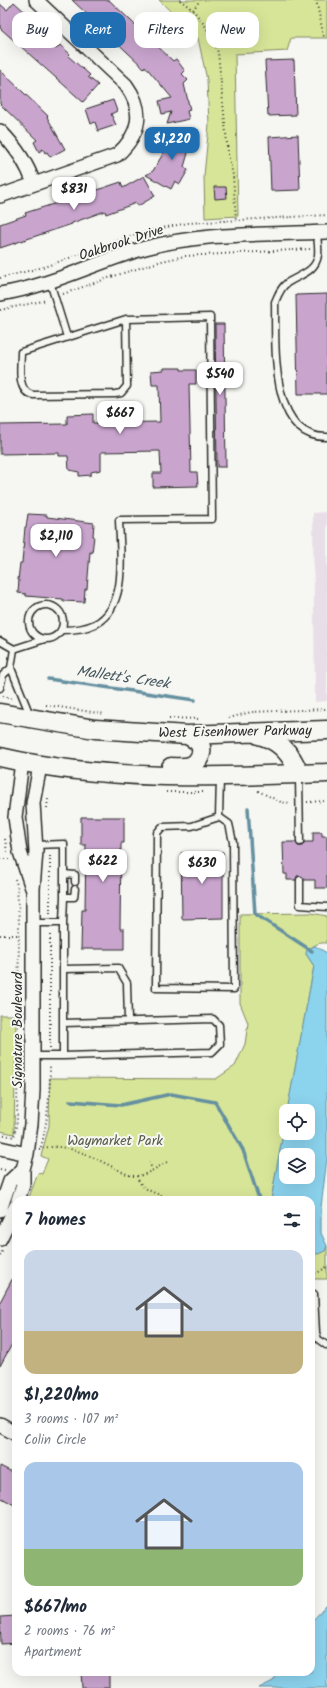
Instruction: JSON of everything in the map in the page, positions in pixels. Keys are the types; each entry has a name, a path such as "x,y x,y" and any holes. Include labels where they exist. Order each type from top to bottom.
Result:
{"main road":[{"name":"West Eisenhower Parkway","path":"0,713 95,729 187,735 251,733 326,727"},
{"path":"251,733 270,738 280,744 296,764 299,774"},
{"path":"48,767 79,760 146,766 189,766 196,763 202,750 197,740 187,735"},
{"path":"0,757 48,767 142,775 220,777 327,773"}],"street":[{"path":"0,196 116,154 128,145 137,125 138,115 134,96 126,85 36,0"},
{"path":"0,131 21,156 29,170 34,184"},
{"name":"Oakbrook Drive","path":"0,294 50,282 144,249 168,243 193,239 322,232"},
{"name":"Signature Boulevard","path":"22,762 15,817 20,852 33,889"},
{"name":"Signature Boulevard","path":"0,1210 10,1181 23,1169 33,1155 31,1124 34,1056 33,889 36,869 33,804 48,767"},
{"path":"0,1148 33,1155"},
{"name":"Signature Boulevard","path":"19,1196 23,1185 23,1169"},
{"path":"0,1239 12,1214"}],"lane":[{"path":"322,232 318,255 314,267 305,275 286,284 279,292 275,302 276,374 288,414 302,430 320,437 327,437"},
{"path":"50,282 68,337"},
{"path":"62,630 84,628 95,624 102,619 115,602 119,592 120,579 119,520 212,519 210,317 126,319 20,352 21,383 23,390 28,394 115,394 125,390 127,386 126,319"},
{"path":"0,641 14,649 58,635 62,630 63,617 60,611 54,607 41,606 31,615 29,621 30,628 33,633 45,639"},
{"path":"14,649 11,668 26,701 31,718"},
{"path":"0,688 3,675 11,668"},
{"path":"299,774 300,842"},
{"path":"219,817 220,777"},
{"path":"219,817 229,824 233,842 234,989 156,988 157,833 162,827 192,826 219,817"},
{"path":"35,845 64,844 63,1056"},
{"path":"64,874 75,875 75,882"},
{"path":"300,880 300,905 327,907"},
{"path":"64,897 74,897 75,889"},
{"path":"33,923 63,923"},
{"path":"63,968 118,968 126,983 128,1021"},
{"path":"34,1056 212,1052 220,1044 219,1025 212,1019 63,1023"},
{"path":"315,1314 316,1333 318,1339 326,1345"}],"path":[{"path":"180,0 193,10 206,27 218,52 228,154 233,175 236,226"},
{"path":"193,10 200,0"},
{"path":"316,0 324,37"},
{"path":"310,216 327,215"},
{"path":"68,293 114,276 162,261 185,256 308,249"},
{"path":"0,310 43,301"},
{"path":"0,696 106,714"},
{"path":"226,719 251,712 327,709"},
{"path":"167,718 204,719"},
{"path":"46,810 48,795"},
{"path":"4,832 5,847 11,865"},
{"path":"33,1155 41,1148 48,1112 50,1056 51,858 49,845"},
{"path":"0,859 9,859"},
{"path":"0,1134 14,1137 17,1121 18,935 17,885 15,878"},
{"path":"0,935 18,935"},
{"path":"33,1155 41,1148 69,1148 131,1176 136,1176 169,1161"},
{"path":"149,1162 152,1169"},
{"path":"136,1176 145,1188 162,1196"},
{"path":"315,1272 327,1267"}],"shaded area":[{"path":"327,512 327,701 315,702 313,513"}],"green space":[{"path":"159,0 327,0 327,38 291,38 287,51 235,54 238,216 205,218 204,176 209,124 207,80 198,38 198,12 171,12"},
{"name":"Waymarket Park","path":"311,913 327,916 327,943 315,945 306,954 314,966 289,1104 279,1104 279,1140 282,1140 281,1148 279,1148 279,1156 272,1196 29,1196 38,1173 42,1174 48,1159 41,1156 49,1126 50,1078 216,1079 235,1066 245,1044 248,1023 240,1003 240,914"},
{"path":"0,1015 16,1015 14,1134 0,1131"},
{"path":"327,1246 327,1279 315,1279 315,1251"}],"water":[{"path":"315,946 327,953 327,1158 321,1207 321,1233 327,1246 325,1251 318,1254 315,1254 315,1196 272,1196 279,1155 279,1184 315,1184 315,1148 280,1148 282,1140 315,1140 315,1104 288,1104 314,966 306,954 307,949"},
{"path":"327,1605 327,1688 259,1688 273,1681 276,1676 315,1676 315,1618"}],"building":[{"path":"72,0 109,0 122,12 85,12"},
{"path":"14,2 25,12 12,12 12,39 0,28 0,4 7,10"},
{"path":"126,16 134,24 134,48 159,48 173,61 176,59 185,71 182,74 188,80 184,84 190,110 187,111 189,119 167,124 171,112 162,114 159,101 172,98 145,66 144,68 123,48 126,48"},
{"path":"62,47 70,54 68,56 90,75 88,77 98,85 83,102 22,48 56,49"},
{"path":"294,60 296,115 268,116 265,61"},
{"path":"0,70 48,116 47,117 65,149 50,157 43,149 39,152 34,142 37,140 0,104"},
{"path":"113,100 117,111 111,114 116,125 98,131 95,122 91,124 86,109"},
{"path":"170,132 192,139 184,167 188,170 180,184 175,181 171,189 146,175 153,171 164,152"},
{"path":"298,135 300,190 271,191 269,137"},
{"path":"144,176 155,196 138,206 136,203 106,214 105,211 72,224 0,248 0,224 26,215 25,213 82,195 81,193 93,189 94,191 121,182 123,188"},
{"path":"214,187 226,187 227,198 215,199"},
{"path":"327,294 327,394 298,394 296,295"},
{"path":"215,324 224,324 226,467 217,467"},
{"path":"164,368 196,370 196,384 189,384 191,472 197,472 198,486 153,487 153,473 161,473 160,451 101,452 101,470 91,472 91,475 79,476 79,472 69,470 68,456 59,456 59,453 0,454 0,425 67,424 67,415 93,414 93,423 160,422 159,385 152,385 151,371 164,370"},
{"path":"28,514 47,515 47,517 94,523 92,553 90,552 87,589 85,589 84,602 26,596 26,594 18,593 20,563 22,563 25,527"},
{"path":"81,817 124,817 124,843 121,843 120,929 124,929 124,949 81,949 82,910 85,910 86,845 81,845"},
{"path":"313,832 322,832 322,836 327,836 327,888 315,888 315,880 304,880 300,876 297,876 296,880 287,880 287,874 284,874 283,842 296,842 298,846 302,846 304,842 313,842"},
{"path":"223,852 223,918 182,919 181,853"},
{"path":"12,1280 12,1344 0,1366 0,1302"},
{"path":"0,1466 12,1472 12,1504 0,1497"},
{"path":"12,1616 12,1643 1,1644 0,1617"},
{"path":"81,1676 109,1676 109,1688 82,1688"}],"waterway":[{"name":"Mallett's Creek","path":"48,679 195,700"},
{"name":"Mallett's Creek","path":"248,808 255,914 312,951"},
{"path":"70,1101 121,1105 171,1094 215,1102 243,1150 258,1196"}]}
